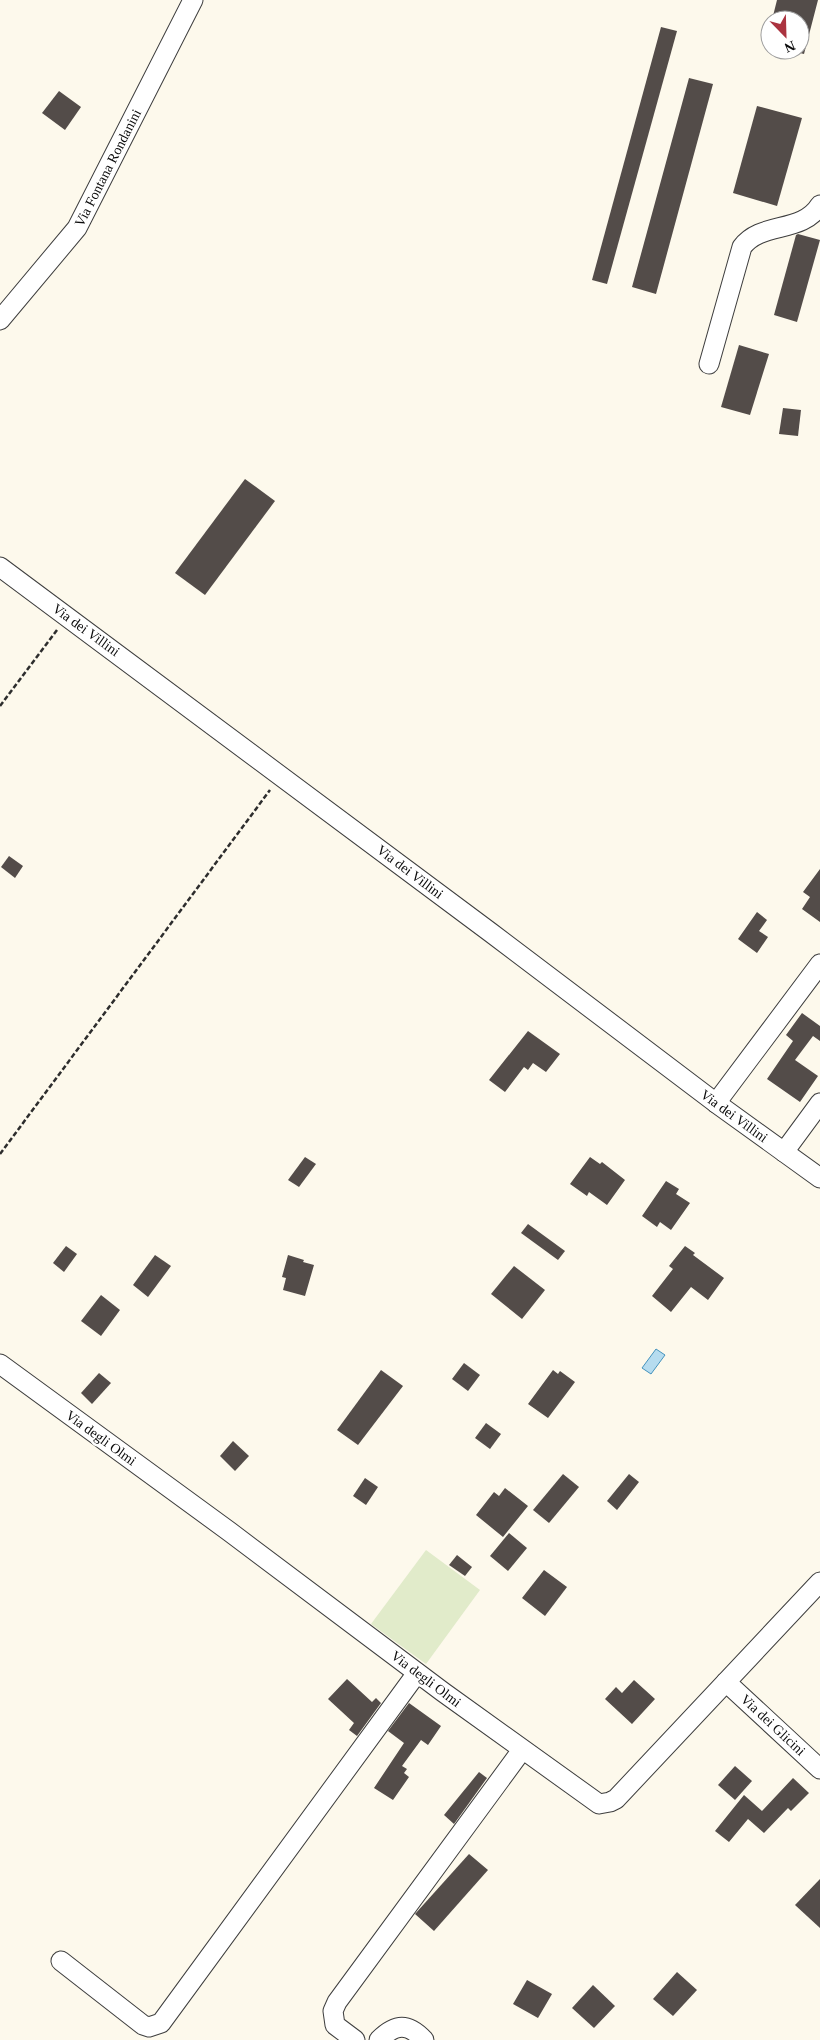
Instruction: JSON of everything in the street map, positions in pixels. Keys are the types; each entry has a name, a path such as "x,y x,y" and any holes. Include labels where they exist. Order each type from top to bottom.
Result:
{"street":[{"name":"Via Fontana Rondanini","path":"0,320 77,228 193,0"},
{"path":"708,364 742,247 760,232 793,224 807,218 820,205"},
{"name":"Via dei Villini","path":"0,567 281,775 716,1103 820,1178"},
{"path":"716,1103 820,964"},
{"path":"784,1152 820,1103"},
{"name":"Via degli Olmi","path":"0,1364 522,1750 596,1803 602,1805 616,1799 820,1582"},
{"path":"61,1960 143,2025 149,2027 161,2023 417,1672"},
{"name":"Via dei Glicini","path":"726,1682 820,1769"},
{"path":"355,2040 335,2024 333,2012 337,2002 522,1750"},
{"path":"380,2040 386,2033 399,2027 413,2030 424,2040"}],"path":[{"path":"0,706 67,617"},
{"path":"0,1154 281,775"}],"green space":[{"path":"426,1550 480,1590 426,1664 371,1624"}],"water":[{"path":"656,1349 665,1355 651,1374 642,1368"}],"building":[{"path":"777,0 818,0 810,31 810,10 774,10"},
{"path":"661,27 677,31 607,284 592,280"},
{"path":"689,78 713,84 656,294 632,287"},
{"path":"59,91 81,107 65,130 42,113"},
{"path":"757,106 802,118 777,206 733,193"},
{"path":"796,235 820,240 797,322 774,315"},
{"path":"739,345 769,354 750,415 721,407"},
{"path":"783,408 801,410 798,436 779,434"},
{"path":"245,479 275,501 205,595 175,573"},
{"path":"9,856 23,866 15,878 1,867"},
{"path":"820,869 820,922 802,909 810,897 803,892"},
{"path":"757,912 767,920 759,931 768,937 757,953 738,939"},
{"path":"802,1013 820,1026 820,1041 813,1036 795,1060 818,1076 800,1102 767,1079 793,1041 786,1035"},
{"path":"528,1031 560,1054 546,1072 533,1063 528,1070 524,1067 505,1092 489,1080"},
{"path":"305,1157 316,1164 299,1187 288,1180"},
{"path":"590,1157 600,1164 602,1162 625,1180 607,1205 589,1192 587,1196 570,1184"},
{"path":"666,1181 679,1189 676,1194 690,1203 671,1230 660,1222 657,1227 642,1216"},
{"path":"528,1224 565,1251 558,1260 521,1233"},
{"path":"66,1246 77,1254 64,1272 53,1263"},
{"path":"685,1246 695,1253 693,1255 724,1278 708,1300 691,1287 671,1312 652,1296 673,1269 669,1266"},
{"path":"155,1255 171,1266 148,1297 133,1285"},
{"path":"288,1255 314,1265 305,1296 283,1290 286,1278 282,1277"},
{"path":"514,1266 545,1290 522,1319 491,1294"},
{"path":"101,1295 120,1310 101,1336 81,1321"},
{"path":"464,1363 480,1375 468,1391 452,1379"},
{"path":"381,1370 403,1386 358,1445 337,1430"},
{"path":"553,1370 558,1374 560,1371 575,1382 548,1418 528,1404"},
{"path":"99,1373 111,1383 92,1404 81,1393"},
{"path":"486,1423 501,1434 490,1449 475,1438"},
{"path":"233,1441 249,1456 235,1471 220,1456"},
{"path":"563,1474 579,1487 549,1523 533,1510"},
{"path":"629,1474 639,1482 617,1510 607,1501"},
{"path":"365,1478 378,1487 366,1505 353,1496"},
{"path":"505,1488 528,1506 503,1537 476,1515 494,1492 499,1496"},
{"path":"509,1533 527,1548 508,1571 490,1556"},
{"path":"457,1555 472,1567 465,1576 449,1565"},
{"path":"544,1570 567,1587 545,1616 522,1598"},
{"path":"347,1679 372,1702 376,1698 381,1703 357,1736 349,1730 354,1723 328,1699"},
{"path":"634,1680 655,1699 632,1724 605,1699 616,1687 622,1693"},
{"path":"409,1703 441,1726 428,1745 421,1740 402,1766 407,1769 404,1773 409,1777 393,1800 374,1788 404,1743 388,1731"},
{"path":"735,1766 752,1781 735,1800 718,1785"},
{"path":"479,1772 487,1778 454,1824 444,1815"},
{"path":"793,1778 809,1793 791,1811 788,1808 764,1833 748,1819 729,1842 715,1831 744,1795 762,1811"},
{"path":"469,1854 488,1870 434,1931 415,1914"},
{"path":"820,1879 820,1928 795,1905"},
{"path":"677,1972 697,1990 673,2016 653,1999"},
{"path":"527,1980 552,1994 538,2018 513,2004"},
{"path":"593,1985 615,2006 594,2028 572,2008"}]}
